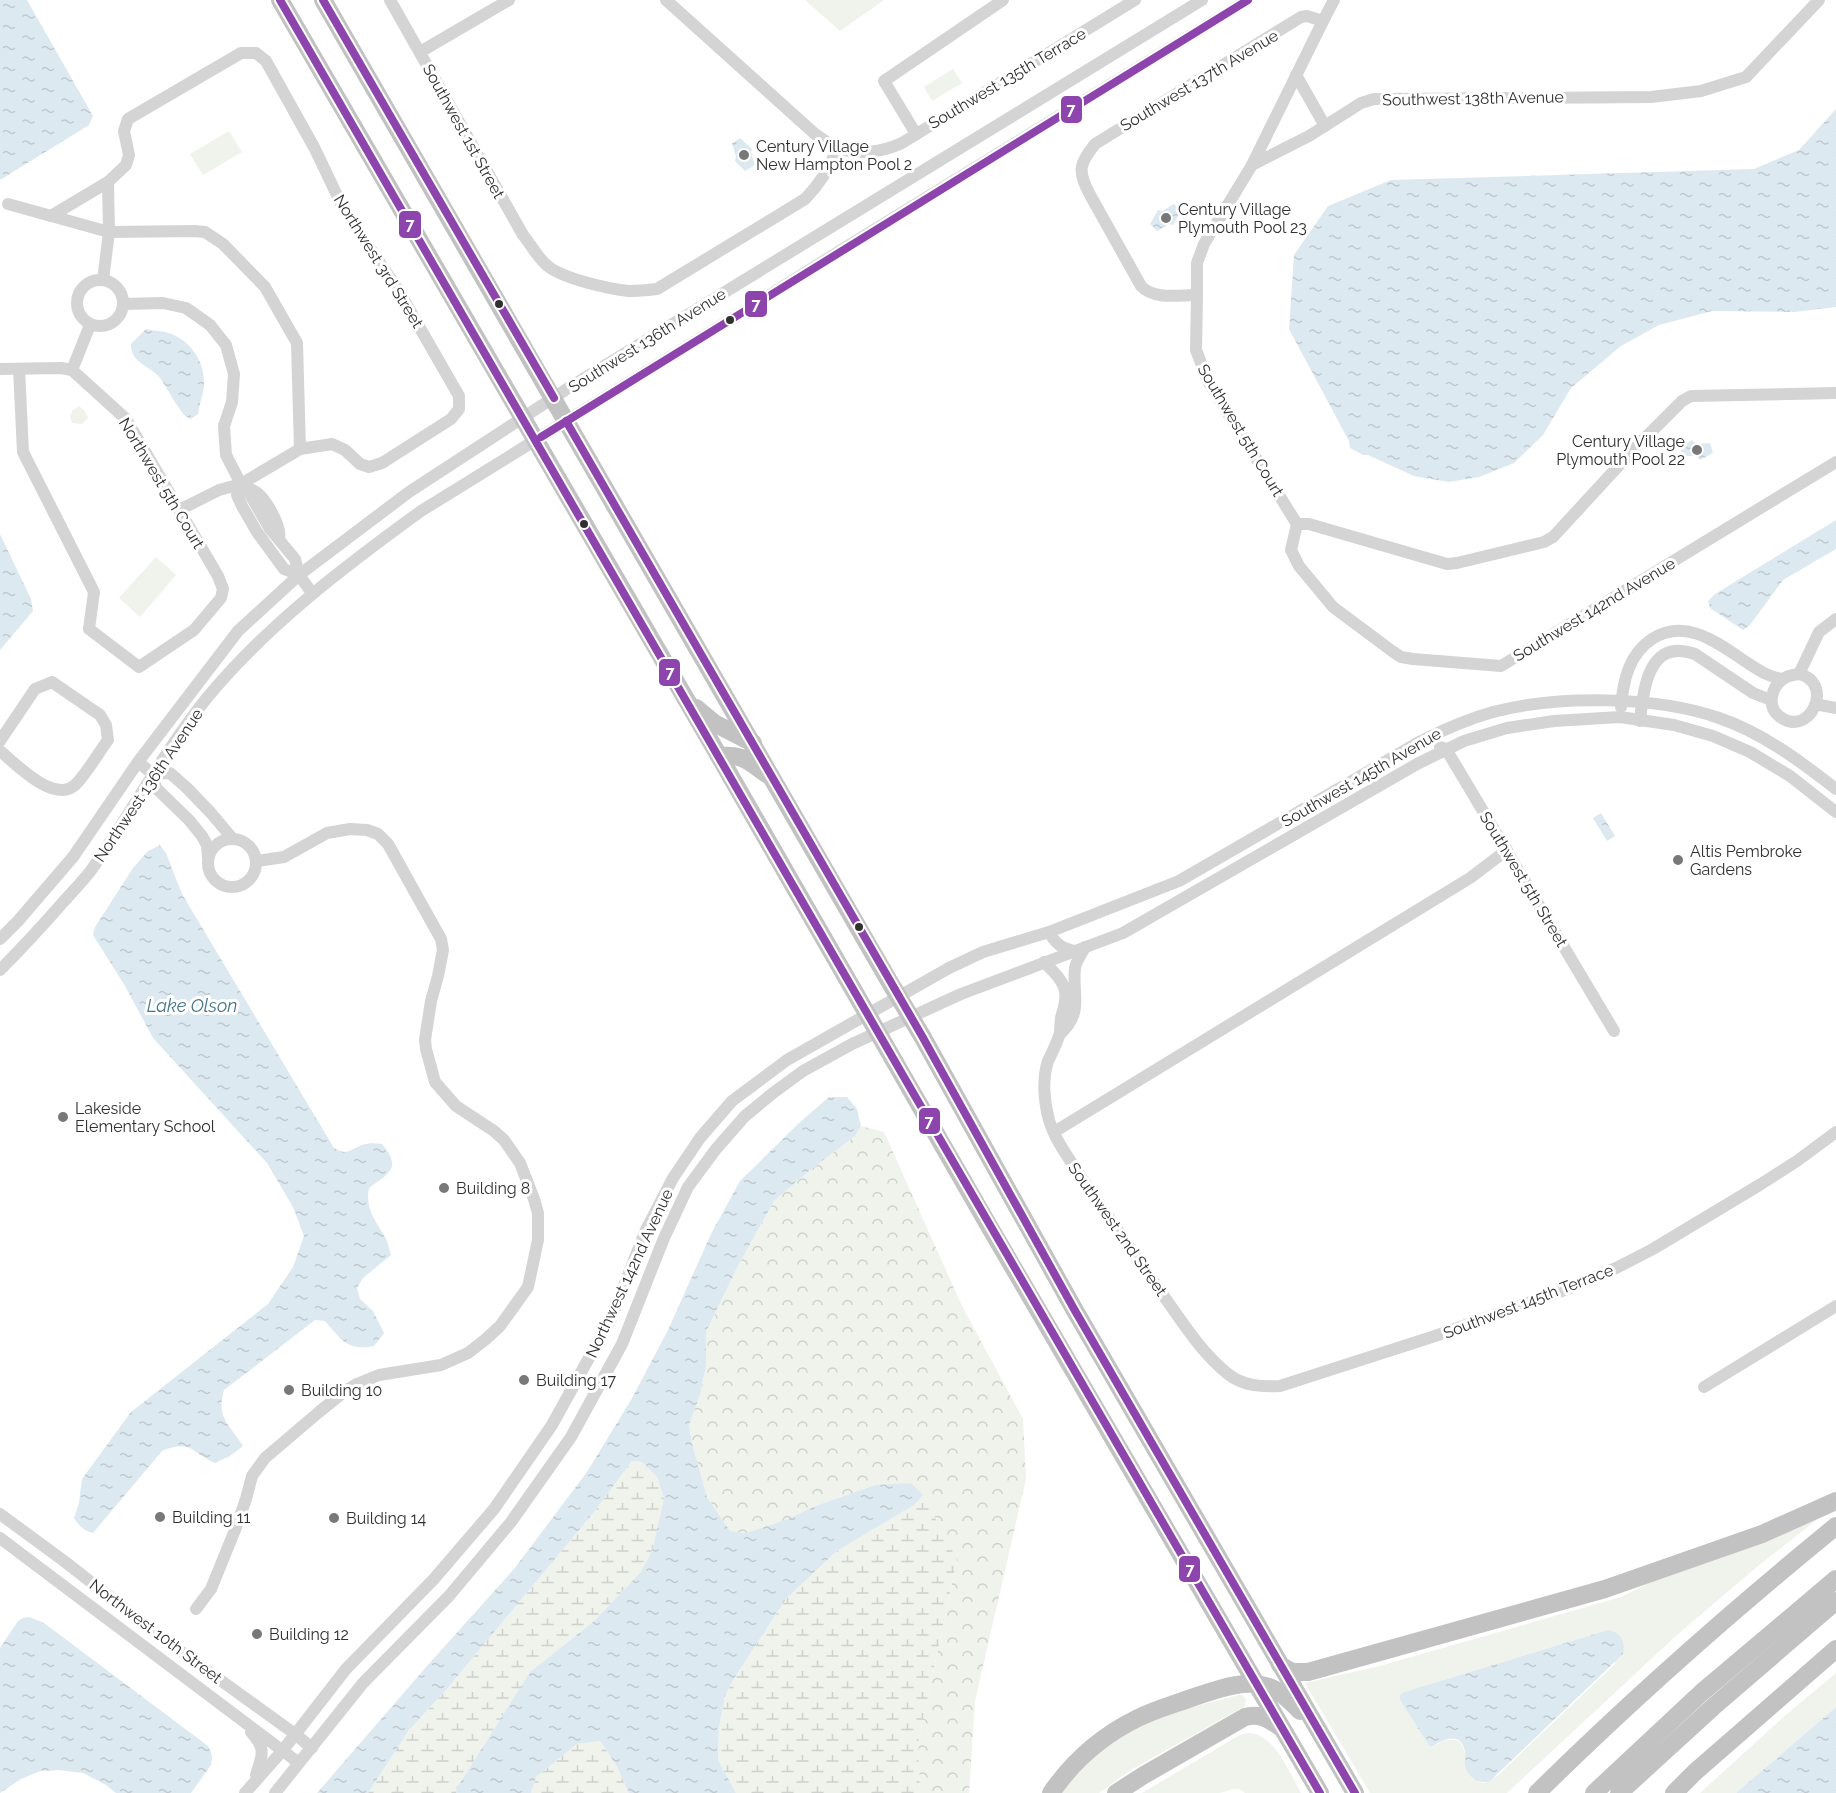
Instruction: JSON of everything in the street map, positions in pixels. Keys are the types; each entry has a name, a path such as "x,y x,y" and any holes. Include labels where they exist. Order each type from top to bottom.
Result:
{"highway":[{"path":"279,0 1320,1793"},
{"path":"323,0 911,1017 1074,1309 1355,1793"},
{"path":"687,702 714,723 753,743"},
{"path":"719,756 734,755 743,758 773,778"},
{"path":"1280,1665 1293,1672 1308,1672 1605,1589 1762,1534 1836,1501"},
{"path":"1537,1793 1628,1705 1700,1641 1836,1527"},
{"path":"1594,1793 1701,1694 1836,1579"},
{"path":"1619,1793 1753,1671 1836,1601"},
{"path":"1674,1793 1836,1649"},
{"path":"1051,1793 1086,1752 1131,1721 1229,1686 1257,1685 1270,1688 1283,1695 1316,1726"},
{"path":"1116,1793 1136,1779 1245,1717 1260,1716 1270,1719 1280,1727"}],"street":[{"name":"Southwest 1st Street","path":"390,0 512,215 541,260 556,272 621,290 657,289 805,199 826,174 837,149"},
{"path":"420,52 509,0"},
{"path":"666,0 815,134 837,149"},
{"path":"916,134 885,81 1003,0"},
{"name":"Southwest 135th Terrace","path":"837,149 855,153 881,151 902,143 1135,0"},
{"name":"Southwest 136th Avenue","path":"554,398 1202,0"},
{"name":"Southwest 136th Avenue","path":"566,421 1248,0"},
{"path":"1197,294 1197,263 1204,244 1252,165 1334,0"},
{"name":"Southwest 138th Avenue","path":"1252,165 1325,126 1361,103 1374,99 1651,97 1701,91 1746,76 1819,0"},
{"name":"Southwest 137th Avenue","path":"1197,294 1159,295 1146,291 1141,286 1083,182 1080,171 1082,162 1095,144 1301,17 1307,16 1323,21"},
{"name":"Northwest 3rd Street","path":"108,182 126,165 129,155 124,131 128,119 241,53 256,53 267,61 315,149 344,210 397,288 459,396 459,409 452,419 382,463 369,467 360,464 345,450 332,444 300,449"},
{"path":"1296,75 1325,126"},
{"path":"51,216 108,182 109,232 103,280"},
{"path":"8,204 109,232 205,232 223,244 265,287 297,343 300,449 237,495 295,559 300,575 312,593"},
{"path":"103,280 115,286 123,304 118,318 105,326 90,325 79,315 76,301 82,287 88,283 103,280"},
{"name":"Southwest 5th Court","path":"1197,294 1196,350 1200,364 1208,381 1297,524"},
{"path":"123,304 163,303 186,308 210,325 226,345 234,374 232,402 224,426 226,455 245,488"},
{"path":"0,369 61,368 72,370 90,325"},
{"name":"Northwest 5th Court","path":"19,369 23,452 94,592 89,629 139,667 194,630 221,598 223,589 218,576 126,419 72,370"},
{"path":"1297,524 1309,524 1447,564 1544,542 1553,537 1635,448 1691,396 1836,393"},
{"name":"Northwest 136th Avenue","path":"0,939 73,857 138,762 238,632 300,575 409,492 554,398"},
{"name":"Northwest 136th Avenue","path":"0,970 34,936 91,871 176,739 207,698 254,646 312,593 421,510 566,421"},
{"name":"Southwest 142nd Avenue","path":"1297,524 1291,550 1299,566 1333,607 1392,651 1401,657 1413,659 1501,666 1836,462"},
{"path":"179,510 219,490 245,488 252,490 258,492 273,515 280,533 279,539"},
{"path":"253,514 264,544 284,569 300,575"},
{"path":"1799,674 1819,632 1836,619"},
{"path":"1620,717 1624,681 1637,651 1660,634 1673,631 1690,630 1705,636 1766,674 1782,680"},
{"path":"1640,721 1650,669 1657,661 1674,651 1695,654 1753,693 1771,700"},
{"path":"1799,674 1809,675 1816,680 1821,688 1822,697 1820,705 1809,718 1789,722 1778,716 1773,708 1772,692 1789,675 1799,674"},
{"path":"0,741 35,689 52,682 100,715 106,725 108,740 74,787 60,792 47,788 0,751"},
{"name":"Southwest 145th Avenue","path":"898,996 983,952 1049,932 1179,881 1421,741 1450,726 1494,712 1548,703 1622,700 1676,707 1719,718 1759,736 1801,762 1836,789"},
{"path":"1820,705 1836,708"},
{"name":"Southwest 145th Avenue","path":"911,1017 961,994 1123,933 1417,764 1478,736 1508,728 1554,721 1620,717 1674,725 1713,736 1750,752 1790,776 1836,812"},
{"path":"1421,741 1446,749"},
{"name":"Southwest 5th Street","path":"1446,749 1614,1030"},
{"path":"138,762 153,774 156,788 202,836 207,845 208,861 212,876 217,882 232,887 240,886 253,876 257,861 250,846 240,839 232,838 220,841 214,846 208,861"},
{"path":"153,774 170,773 180,781 232,838"},
{"path":"196,1609 211,1589 239,1520 252,1476 265,1458 345,1391 357,1384 379,1375 441,1365 456,1359 486,1339 500,1326 528,1287 538,1240 536,1206 520,1163 504,1140 456,1106 435,1082 425,1040 430,1001 443,950 441,939 388,844 378,834 367,830 350,830 327,833 284,858 257,861"},
{"path":"1054,1132 1470,878 1507,850"},
{"path":"1049,932 1058,945 1064,949 1079,949"},
{"name":"Southwest 2nd Street","path":"1060,1034 1073,1019 1077,1003 1075,970 1079,949"},
{"name":"Southwest 2nd Street","path":"1044,962 1058,975 1065,991 1060,1034 1046,1074 1046,1104 1054,1132 1126,1245 1205,1350 1228,1374 1246,1384 1262,1387"},
{"name":"Northwest 142nd Avenue","path":"244,1793 283,1749 346,1669 433,1580 494,1509 552,1425 611,1318 646,1230 673,1178 700,1138 732,1101 787,1060 898,996"},
{"name":"Northwest 142nd Avenue","path":"275,1793 363,1683 456,1588 511,1522 571,1437 622,1344 664,1238 688,1187 716,1149 746,1116 803,1071 852,1044 911,1017"},
{"name":"Southwest 145th Terrace","path":"1262,1387 1280,1386 1431,1338 1570,1288 1618,1267 1670,1240 1761,1184 1836,1132"},
{"path":"1704,1387 1836,1306"},
{"name":"Northwest 10th Street","path":"0,1514 165,1640 312,1748"},
{"name":"Northwest 10th Street","path":"0,1538 299,1763"},
{"path":"234,1713 262,1746 263,1754 254,1783"}],"green space":[{"path":"805,0 884,0 840,31"},
{"path":"953,69 962,83 932,101 924,87"},
{"path":"229,131 242,152 203,175 190,154"},
{"path":"79,406 88,418 82,424 72,423 70,416"},
{"path":"156,557 176,575 140,617 119,598"},
{"path":"861,1126 884,1132 962,1306 1023,1419 1026,1479 975,1701 969,1793 920,1793 918,1743 957,1560 875,1485 818,1505 789,1519 746,1533 730,1531 707,1497 689,1425 700,1395 706,1366 706,1332 738,1266 774,1201 855,1136"},
{"path":"632,1461 642,1462 657,1477 664,1498 652,1551 640,1573 594,1621 530,1672 458,1786 456,1793 368,1793 409,1730 446,1690 594,1512"},
{"path":"923,1495 957,1560 918,1743 920,1793 736,1793 718,1760 719,1727 725,1696 733,1680 786,1599 837,1551 914,1505"},
{"path":"1818,1519 1678,1634 1507,1793 1370,1793 1305,1683 1380,1666 1621,1597 1651,1582","holes":["1608,1630 1615,1664 1497,1776 1484,1783 1475,1779 1470,1771 1462,1745 1456,1740 1446,1740 1429,1746 1400,1700 1400,1695 1404,1692"]},
{"path":"1836,1673 1836,1707 1736,1793 1700,1793 1787,1714"},
{"path":"1239,1695 1246,1700 1245,1706 1129,1771 1099,1793 1058,1793 1109,1743 1165,1714"},
{"path":"1247,1733 1256,1734 1273,1746 1301,1793 1245,1793 1235,1789 1219,1793 1142,1793 1238,1736"},
{"path":"600,1741 616,1765 629,1793 531,1793 536,1777 577,1744"}],"water":[{"path":"0,0 27,0 93,116 89,125 0,180"},
{"path":"1836,109 1836,307 1795,312 1712,311 1659,325 1621,346 1571,388 1543,435 1514,463 1479,477 1449,482 1414,476 1350,448 1349,441 1289,329 1294,255 1328,206 1391,180 1754,169 1799,150"},
{"name":"Century Village New Hampton Pool 2","path":"740,138 752,149 755,165 745,171 735,161 732,143"},
{"name":"Century Village Plymouth Pool 23","path":"1174,204 1181,211 1173,225 1169,224 1157,231 1150,224 1158,210 1162,211"},
{"path":"146,329 174,335 187,344 197,356 203,370 204,386 198,414 191,419 178,407 160,378 134,356 131,344"},
{"name":"Century Village Plymouth Pool 22","path":"1692,440 1696,444 1710,443 1713,453 1700,460 1696,456 1682,456 1680,447"},
{"path":"1836,520 1836,549 1783,580 1750,625 1743,630 1710,608 1708,601 1715,594"},
{"path":"0,534 31,599 33,611 0,650"},
{"path":"1601,813 1615,836 1607,841 1593,818"},
{"name":"Lake Olson","path":"160,845 166,853 182,894 334,1148 345,1152 372,1143 382,1144 388,1152 391,1169 388,1174 369,1188 368,1202 391,1255 363,1278 357,1288 360,1299 373,1311 384,1333 374,1346 357,1347 345,1343 325,1321 315,1320 224,1390 222,1408 225,1420 243,1446 230,1456 215,1463 190,1448 179,1446 162,1451 93,1533 82,1528 74,1518 79,1503 82,1479 131,1412 268,1304 293,1267 304,1236 293,1207 267,1163 153,1038 125,986 93,935 95,927 133,868 148,851"},
{"path":"829,1097 847,1097 857,1109 861,1126 855,1136 774,1201 738,1266 706,1332 706,1366 700,1395 689,1425 692,1443 707,1497 730,1531 746,1533 875,1485 911,1483 923,1495 914,1505 837,1551 786,1599 733,1680 725,1696 719,1727 718,1760 736,1793 629,1793 616,1765 600,1741 577,1744 536,1777 531,1793 456,1793 458,1786 530,1672 594,1621 640,1573 652,1551 664,1498 657,1477 642,1462 632,1461 594,1512 446,1690 409,1730 368,1793 317,1793 514,1569 587,1472 631,1400 668,1330 711,1234 740,1181"},
{"path":"29,1617 44,1623 208,1746 212,1755 211,1765 191,1793 116,1793 83,1773 58,1770 40,1771 21,1779 0,1793 0,1648 18,1621"},
{"path":"1608,1630 1616,1633 1622,1639 1623,1654 1490,1781 1478,1781 1469,1774 1465,1766 1465,1752 1460,1741 1451,1739 1429,1746 1400,1700 1400,1695 1404,1692"},
{"path":"1836,1707 1836,1793 1736,1793"}],"transit line":[{"name":"7","path":"280,0 1320,1793"},
{"name":"7","path":"323,0 554,398"},
{"name":"7","path":"541,437 1248,0"},
{"name":"7","path":"566,421 922,1036 1074,1309 1355,1793"}],"place":[{"name":"Century Village New Hampton Pool 2","path":"744,155"},
{"name":"Century Village Plymouth Pool 23","path":"1166,218"},
{"name":"Century Village Plymouth Pool 22","path":"1697,450"},
{"name":"Altis Pembroke Gardens","path":"1678,860"},
{"name":"Lakeside Elementary School","path":"63,1117"},
{"name":"Building 8","path":"444,1188"},
{"name":"Building 17","path":"524,1380"},
{"name":"Building 10","path":"289,1390"},
{"name":"Building 11","path":"160,1517"},
{"name":"Building 14","path":"334,1518"},
{"name":"Building 12","path":"257,1634"}]}
